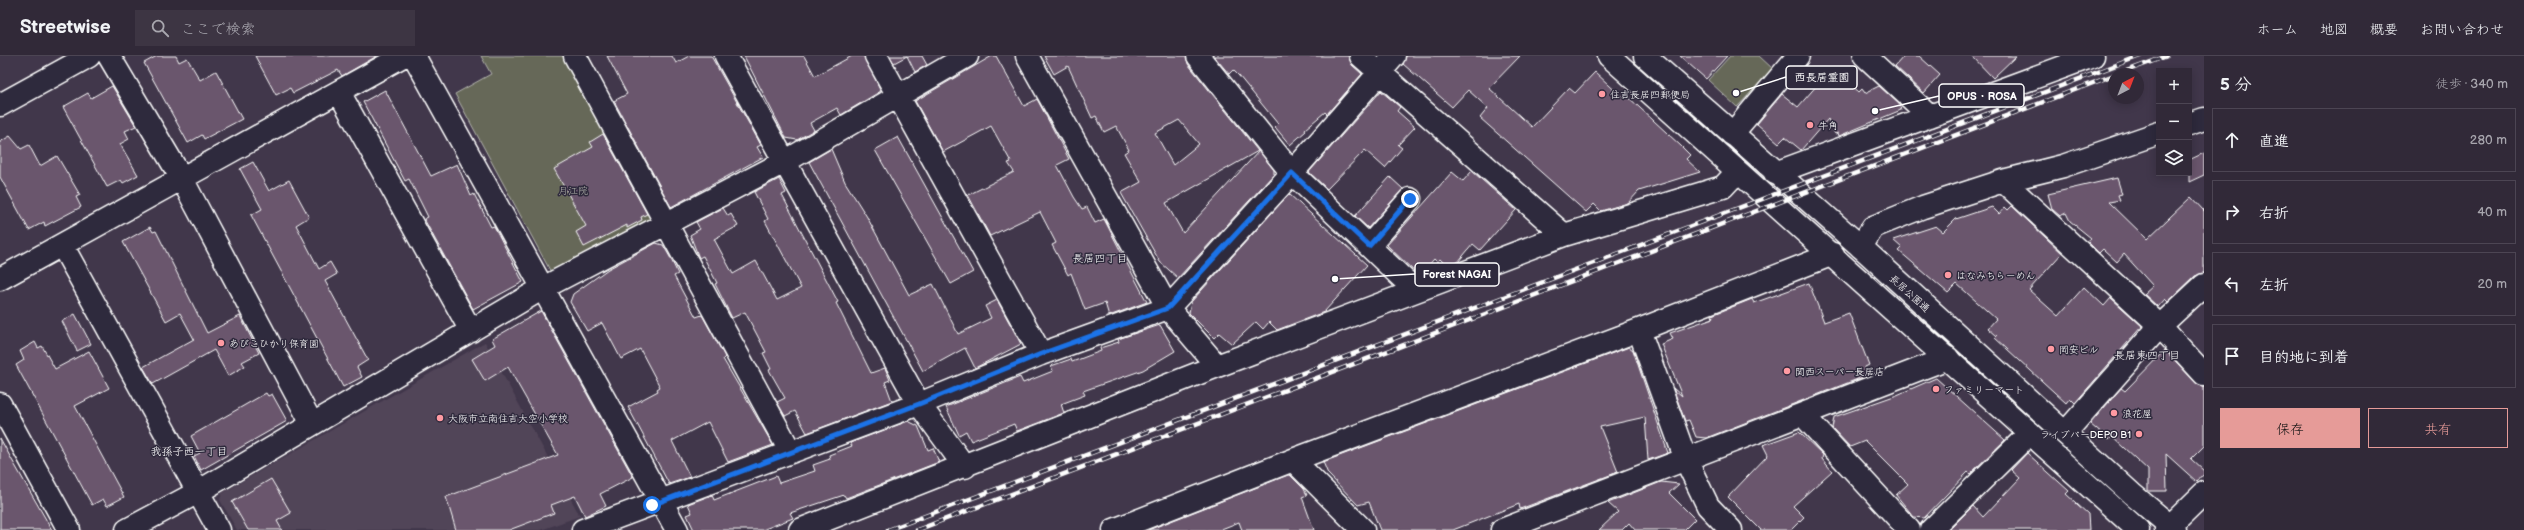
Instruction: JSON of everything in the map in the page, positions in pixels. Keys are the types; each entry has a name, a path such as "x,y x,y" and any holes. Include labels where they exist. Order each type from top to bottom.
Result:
{"main road":[{"path":"0,105 89,56"},
{"path":"109,56 182,179 312,424"},
{"path":"0,279 403,56"},
{"path":"414,56 677,530"},
{"path":"575,56 790,451"},
{"path":"726,56 786,160 919,404 965,467"},
{"path":"876,56 1041,354"},
{"path":"127,530 198,492 543,288 786,160 899,97 967,56"},
{"path":"1027,56 1168,308 1217,366"},
{"path":"1198,56 1292,173 1416,291"},
{"path":"1361,56 1564,235"},
{"path":"583,530 662,502 790,451 919,404 1041,354 1168,308 1292,173 1394,56"},
{"path":"1610,56 1738,172 1833,254 2138,530"},
{"name":"長居公園通","path":"1645,56 1775,173 1861,247 2171,529"},
{"path":"1732,134 1798,56"},
{"path":"1865,56 1930,116"},
{"path":"1775,173 1930,116 2054,62 2093,56"},
{"path":"339,92 471,331"},
{"path":"2192,123 2204,119"},
{"path":"1861,247 1873,227 1923,207 2003,181 2063,166 2156,134"},
{"path":"800,530 965,467 1217,366 1564,235 1723,187 1738,172"},
{"path":"2003,181 2160,326 2204,374"},
{"path":"1369,246 1410,199"},
{"path":"62,245 219,530"},
{"path":"1114,530 1293,460 1639,330 1833,254"},
{"path":"2065,433 2160,326 2204,285"},
{"path":"1639,330 1686,460 1708,506 1731,530"},
{"path":"1502,530 1541,524 1686,460 1948,358"},
{"path":"0,404 69,530"},
{"path":"1803,414 1909,530"},
{"path":"1931,530 2030,432"},
{"path":"1293,460 1363,530"},
{"path":"2171,529 2204,493"}],"shaded area":[{"name":"大阪市立南住吉大空小学校","path":"485,342 580,516 541,530 237,530 220,500 222,493"}],"green space":[{"name":"月江院","path":"481,56 566,56 654,216 552,274 455,94 491,74"},
{"path":"1730,56 1759,56 1773,69 1737,107 1708,80"}],"building":[{"path":"157,56 176,56 179,62 187,58 200,80 216,71 242,119 204,139 202,135 188,143 144,63"},
{"path":"255,56 377,56 342,76 338,70 293,93 290,88 276,95"},
{"path":"607,56 672,56 676,63 689,56 711,56 761,145 757,147 763,157 671,207 614,101 627,94"},
{"path":"744,56 804,56 815,76 852,56 864,56 881,91 841,115 837,108 810,123 814,130 797,140 786,138"},
{"path":"890,56 907,56 894,63"},
{"path":"907,56 922,56 927,65 915,72"},
{"path":"992,56 996,56 1024,106 1037,99 1069,159 1057,165 1074,197 1082,209 1087,207 1095,223 1104,219 1147,302 1109,316 1105,303 1085,310 1071,273 1068,275 1052,245 1056,243 1040,212 990,236 968,195 1014,172 1008,163 1011,162 991,126 943,152 915,101"},
{"path":"1044,56 1186,56 1188,64 1258,151 1166,203 1183,233 1259,151 1274,170 1274,174 1178,278 1160,262 1121,193 1141,182 1124,153 1129,150 1116,126 1104,132 1096,116 1092,118 1068,66 1054,74","holes":["1179,120 1199,144 1173,165 1155,133"]},
{"path":"1214,56 1348,56 1352,65 1362,74 1327,114 1325,112 1305,129 1306,131 1290,145 1275,127 1278,124 1239,76 1233,70 1229,74"},
{"path":"1406,56 1520,56 1489,88 1532,127 1569,88 1575,93 1595,72 1623,98 1626,95 1681,146 1690,155 1686,159 1700,172 1639,191 1628,203 1601,211 1594,204 1586,212 1480,118 1488,108 1468,90 1452,107 1403,64"},
{"path":"1680,56 1727,56 1706,79"},
{"path":"1904,56 1919,56 1940,75 1924,93 1895,66"},
{"path":"1972,56 2016,56 1993,78"},
{"path":"1832,68 1859,92 1862,89 1865,93 1879,86 1899,104 1901,110 1839,136 1838,133 1835,134 1828,119 1801,150 1785,137 1779,143 1757,124 1782,94 1798,107"},
{"path":"112,86 136,126 125,131 129,139 120,144 138,175 123,183 121,180 107,187 63,107 88,93 91,98"},
{"path":"385,90 431,176 457,164 471,196 474,194 491,227 494,226 523,282 473,309 424,219 428,217 409,179 405,181 363,102"},
{"path":"1381,91 1400,107 1397,111 1415,127 1398,145 1402,148 1385,168 1365,150 1327,189 1309,172"},
{"path":"603,134 647,214 641,217 642,220 627,228 627,225 584,247 576,232 586,226 554,169 593,147 590,142"},
{"path":"10,136 21,149 29,145 40,166 57,156 80,195 76,197 81,207 45,226 44,222 29,230 0,177 0,142"},
{"path":"898,137 973,272 951,284 875,150"},
{"path":"831,149 845,182 867,217 909,295 933,284 958,334 991,318 985,306 997,300 1021,344 975,368 965,348 923,371 809,162"},
{"path":"2204,153 2204,175 2189,182 2189,176 2192,176 2192,159"},
{"path":"253,162 269,191 289,180 309,217 296,225 319,269 330,262 337,274 325,281 368,360 357,367 362,377 343,387 251,215 262,209 240,169"},
{"path":"1472,171 1516,210 1480,250 1473,244 1458,262 1447,266 1440,259 1437,262 1434,259 1419,276 1387,245 1452,172 1463,181"},
{"path":"1390,177 1403,189 1368,228 1355,216"},
{"path":"2117,178 2122,194 2118,195 2120,200 2109,202 2147,239 2191,197 2204,211 2204,273 2195,276 2168,302 2165,299 2158,307 2144,294 2153,286 2124,254 2117,262 2103,249 2099,253 2088,242 2091,238 2070,221 2066,213 2060,216 2052,209 2048,194"},
{"path":"779,179 786,193 782,195 838,302 836,303 871,373 885,368 890,380 885,382 892,401 807,433 795,411 785,416 777,402 785,398 769,370 771,369 763,353 766,352 745,312 732,318 715,284 717,283 703,256 699,258 690,235 700,229 696,222 723,208 728,216 731,214 738,226 714,239 733,274 756,261 777,300 801,288 765,221 768,219 754,192"},
{"path":"1289,194 1367,265 1324,312 1277,330 1269,322 1263,329 1256,322 1232,344 1219,333 1214,338 1189,313 1191,302"},
{"path":"2012,206 2062,253 2029,290 2058,316 2084,287 2104,306 2111,298 2142,326 2075,403 2070,398 2066,403 1995,338 1997,336 1988,328 1996,319 1957,284 1948,293 1899,251 1902,248 1893,240 1936,226 1943,232 1956,219 1992,207 1999,214 2005,207 2008,210"},
{"path":"150,227 153,232 156,231 207,333 240,316 259,353 242,362 245,366 228,376 214,350 153,384 143,367 194,339 180,313 166,321 123,242"},
{"path":"656,243 663,245 670,257 678,274 674,276 696,317 702,315 725,357 723,359 773,445 728,462 708,422 672,441 690,477 669,484 628,407 658,391 657,389 660,387 640,349 621,359 602,323 587,331 570,302 573,294 608,269"},
{"path":"1809,283 1824,322 1849,313 1869,365 1865,367 1868,375 1706,438 1696,437 1689,420 1685,421 1673,388 1682,396 1661,344 1673,339 1670,333 1713,318 1712,315 1752,299 1754,303"},
{"path":"541,311 633,477 600,494 606,506 585,516 575,496 551,505 554,513 509,530 456,530 446,497 558,455 508,367 485,381 472,359 495,345 492,339"},
{"path":"75,314 91,344 77,351 62,321"},
{"path":"1160,325 1175,351 1143,370 1083,391 1085,395 1061,404 1064,413 1017,431 1014,424 971,441 966,431 959,435 946,407 1020,377 1023,383 1053,371 1051,366 1071,359 1072,362 1101,351 1100,348 1119,342 1118,339"},
{"path":"35,342 38,348 42,346 55,369 89,351 109,388 75,406 124,497 107,506 103,499 92,505 16,365 24,360 20,351"},
{"path":"1629,347 1633,350 1668,453 1648,460 1645,417 1600,427 1618,472 1520,509 1519,504 1453,530 1380,530 1369,502 1358,505 1328,474 1323,462"},
{"path":"2165,350 2195,382 2204,386 2204,446 2191,459 2204,471 2204,474 2197,482 2166,454 2167,491 2148,491 2148,470 2112,437 2109,440 2090,424 2121,388 2125,391"},
{"path":"1936,378 2005,440 1970,474 1968,472 1924,518 1914,517 1896,495 1908,484 1865,441 1850,447 1832,428 1834,417 1897,395"},
{"path":"266,393 268,396 272,394 287,421 201,470 194,456 200,453 191,436"},
{"path":"908,421 918,426 928,450 933,448 939,462 846,498 844,495 790,513 793,518 762,530 694,530 687,515 692,513 688,504 712,495 714,500 776,476 779,483 815,471 813,465 830,459 829,455 852,446 850,443"},
{"path":"1799,432 1823,455 1822,459 1832,471 1793,506 1804,517 1791,530 1761,530 1728,497 1768,455 1763,445"},
{"path":"0,438 12,460 52,530 0,530"},
{"path":"2027,453 2069,491 2066,494 2088,514 2089,530 1949,530 1973,506 1983,517 2020,478 2011,470"},
{"path":"1290,475 1304,489 1307,495 1302,497 1314,530 1242,530 1239,522 1219,530 1148,530"},
{"path":"271,479 291,513 277,521 282,530 248,530 232,502"},
{"path":"1661,482 1679,484 1669,493 1695,519 1684,530 1635,530 1629,523 1622,530 1599,530 1618,512 1608,503"}],"railway":[{"path":"888,530 2140,56"},
{"path":"2134,68 2167,56"},
{"path":"917,530 2108,77"}],"place":[{"name":"西長居霊園","path":"1736,93"},
{"name":"住吉長居四郵便局","path":"1602,94"},
{"name":"OPUS・ROSA","path":"1875,111"},
{"name":"牛角","path":"1810,125"},
{"name":"はなみちらーめん","path":"1948,275"},
{"name":"Forest NAGAI","path":"1335,279"},
{"name":"あびこひかり保育園","path":"221,343"},
{"name":"岡安ビル","path":"2051,349"},
{"name":"関西スーパー長居店","path":"1787,371"},
{"name":"ファミリーマート","path":"1936,389"},
{"name":"浪花屋","path":"2114,413"},
{"name":"大阪市立南住吉大空小学校","path":"440,418"},
{"name":"ライブバーDEPO B1","path":"2139,434"}],"district":[{"name":"長居四丁目","path":"1100,258"},
{"name":"長居東四丁目","path":"2147,355"},
{"name":"我孫子西一丁目","path":"189,451"}],"route":[{"path":"652,505 790,451 919,404 1041,354 1168,308 1292,173 1369,246 1410,199"}]}
